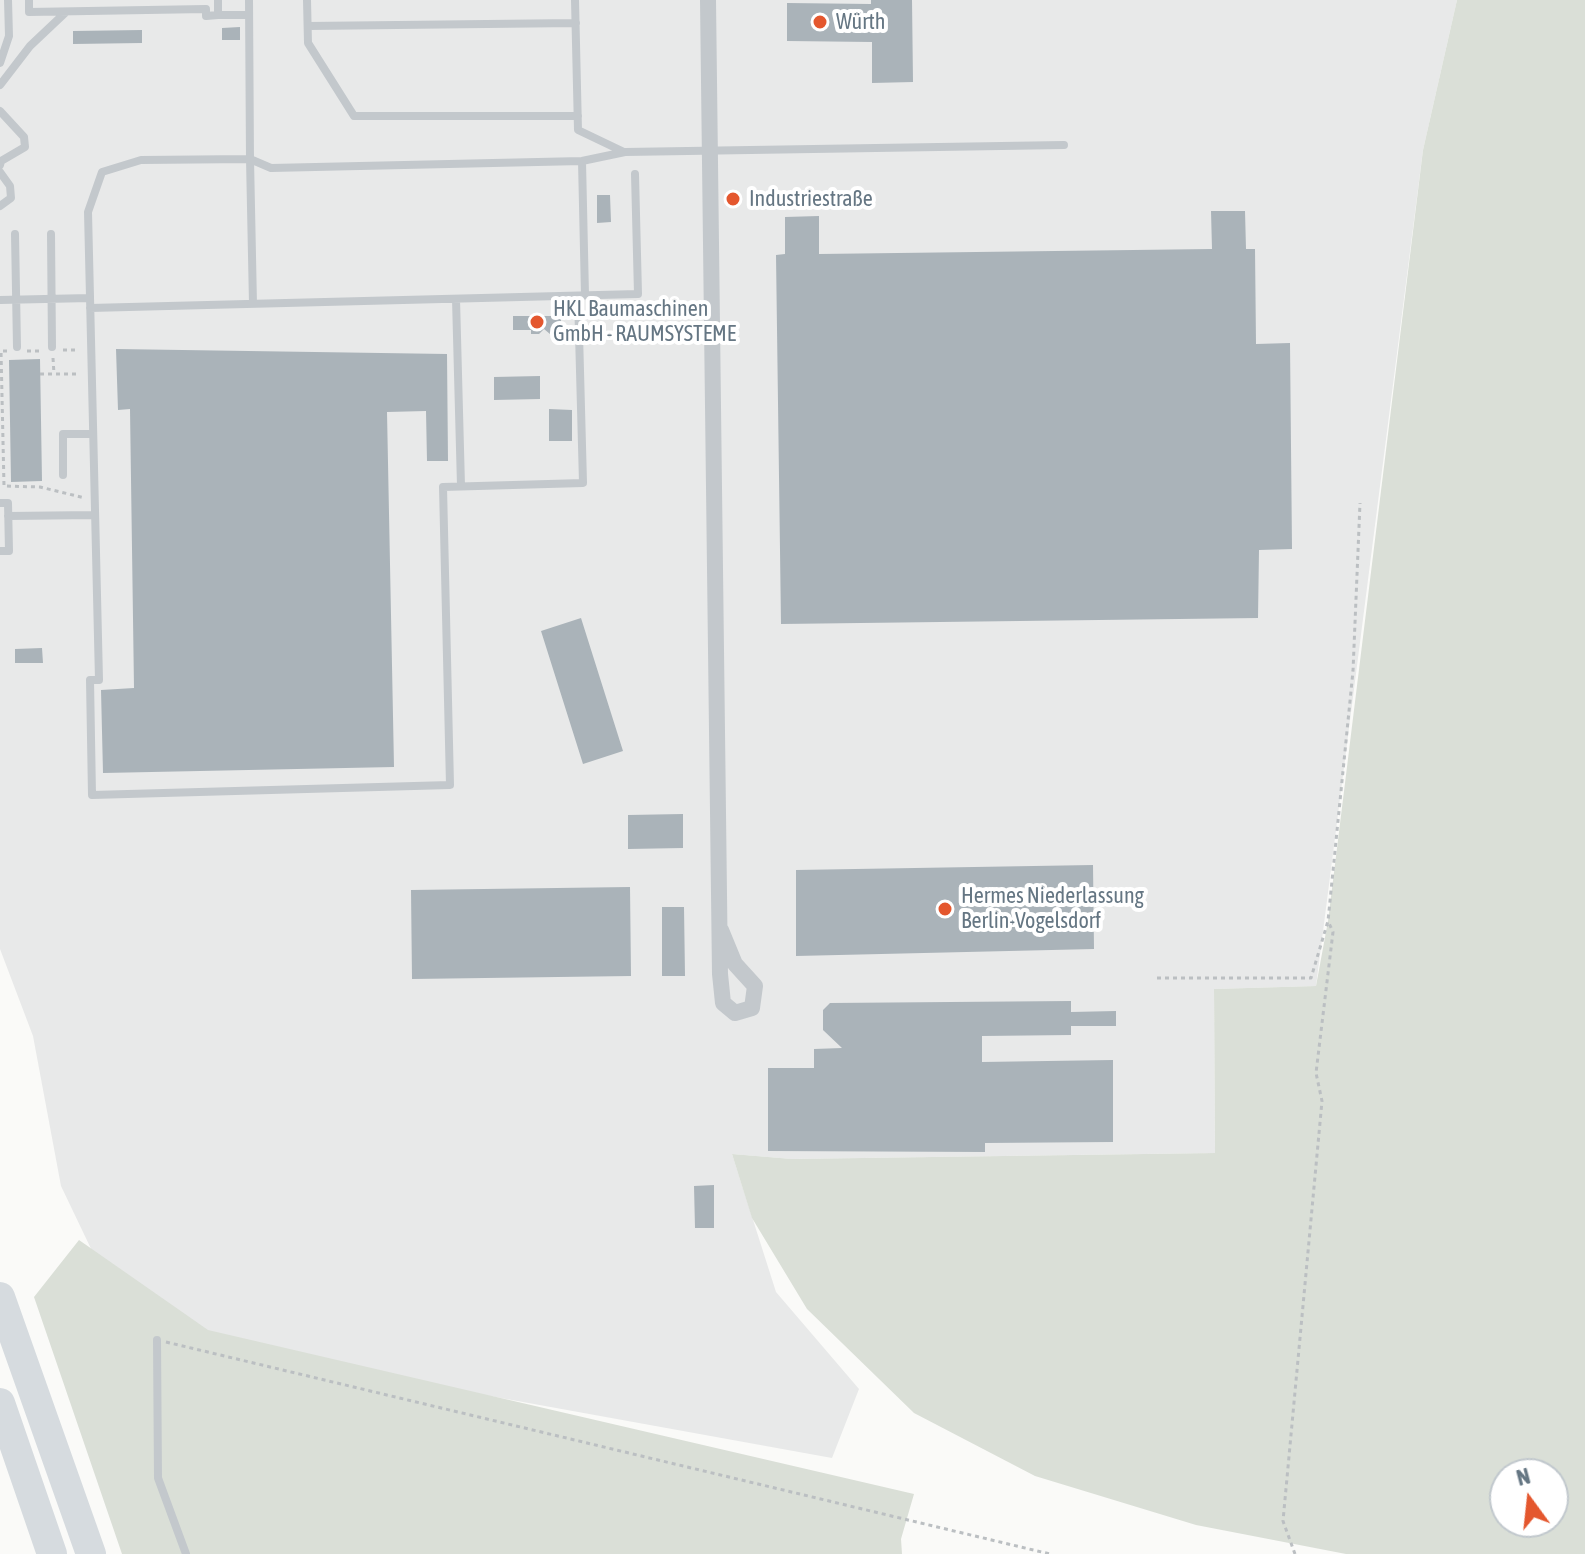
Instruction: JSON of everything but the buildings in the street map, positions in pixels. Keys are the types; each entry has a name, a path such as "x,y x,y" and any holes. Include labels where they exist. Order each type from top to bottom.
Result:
{"highway":[{"path":"0,1297 91,1554"},
{"path":"0,1403 52,1554"}],"street":[{"path":"708,0 721,930"}],"lane":[{"path":"0,63 9,36 8,0"},
{"path":"29,0 29,12 195,5 206,9 206,16 249,15"},
{"path":"218,0 218,15"},
{"path":"249,0 253,304"},
{"path":"307,0 308,43 354,116 578,116"},
{"path":"575,0 578,130 625,152"},
{"path":"0,85 30,46 66,12"},
{"path":"308,26 576,23"},
{"path":"0,111 24,137 25,147 1,161 0,165"},
{"path":"582,161 583,483 443,487 450,785 92,795 90,680 99,680 88,212 102,172 141,160 250,159 271,168 582,161 625,152 1064,145"},
{"path":"0,172 10,186 11,198 0,206"},
{"path":"0,300 253,304 638,294 635,174"},
{"path":"15,234 17,347"},
{"path":"51,234 53,349"},
{"path":"456,299 461,486"},
{"path":"63,475 63,434 93,434"},
{"path":"0,503 8,503 9,551 0,551"},
{"path":"8,516 95,515"},
{"path":"157,1340 158,1478 186,1554"}],"path":[{"path":"53,349 54,374"},
{"path":"91,350 1,351 4,486 40,487 95,501"},
{"path":"40,374 92,373"},
{"path":"1157,978 1311,978 1328,921 1353,671 1360,503"},
{"path":"1295,1554 1283,1521 1322,1101 1316,1073 1333,932 1328,921"},
{"path":"157,1340 1050,1554"}],"shaded area":[{"path":"0,0 1457,0 1423,150 1316,986 1214,989 1215,1153 792,1159 732,1154 776,1292 859,1389 832,1458 225,1348 105,1278 61,1186 33,1036 0,949"},
{"path":"1457,0 1585,0 1585,1554 1346,1554 1196,1525 1035,1476 914,1413 807,1309 752,1218 732,1154 792,1159 1215,1153 1214,989 1316,986 1328,921 1423,150"},
{"path":"79,1240 208,1330 914,1494 901,1539 902,1554 122,1554 34,1297"}],"place":[{"name":"Würth","path":"820,22"},
{"name":"Industriestraße","path":"733,199"},
{"name":"HKL Baumaschinen GmbH - RAUMSYSTEME","path":"537,322"},
{"name":"Hermes Niederlassung Berlin-Vogelsdorf","path":"945,909"}]}
